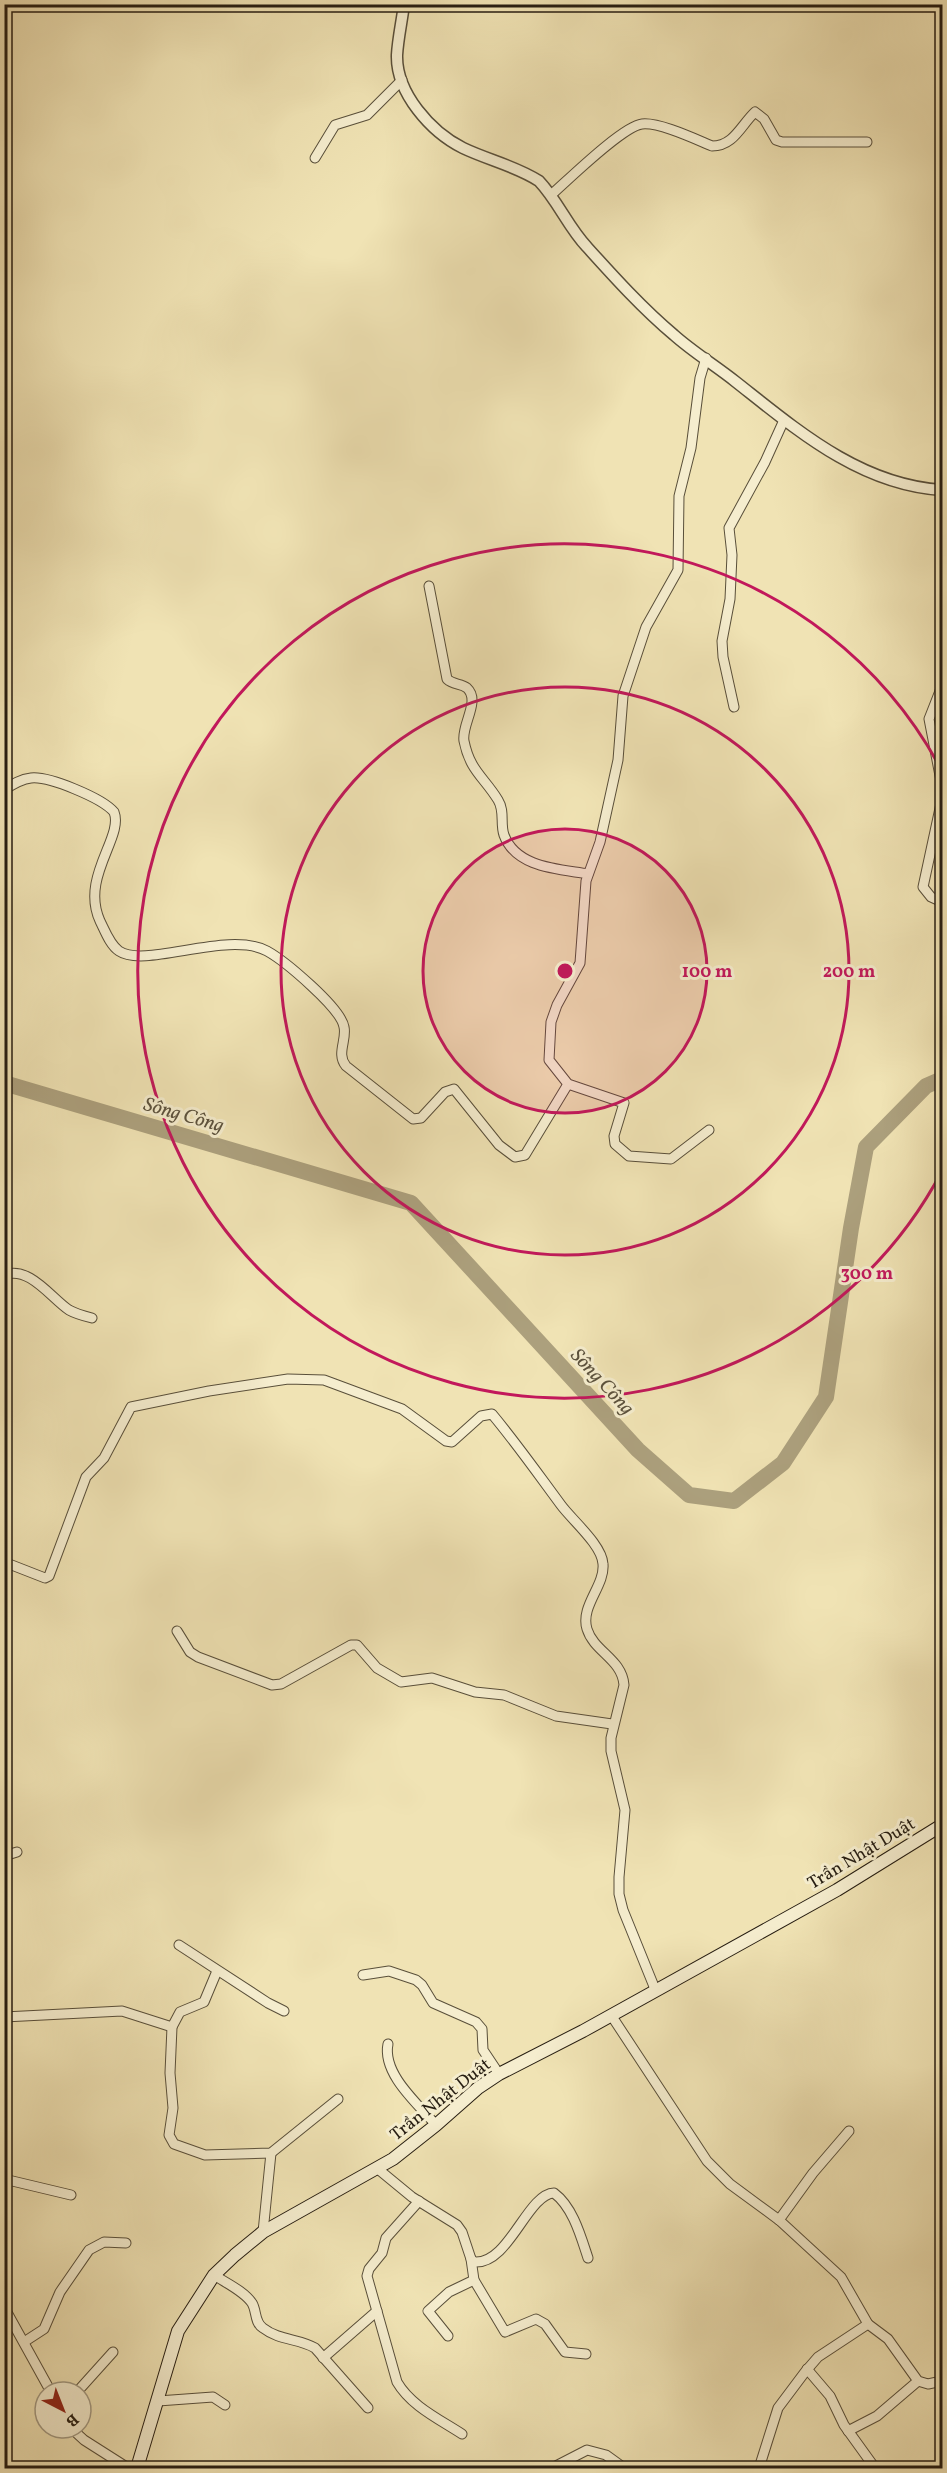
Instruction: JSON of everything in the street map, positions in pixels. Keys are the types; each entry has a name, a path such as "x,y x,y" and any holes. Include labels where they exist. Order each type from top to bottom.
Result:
{"main road":[{"name":"Trần Nhật Duật","path":"137,2469 178,2331 214,2275 263,2232 378,2169 436,2125 478,2088 499,2074 837,1890 942,1825"}],"street":[{"path":"404,4 397,56 402,80 419,110 446,137 462,147 530,174 539,181 552,195 586,247 673,334 784,420 849,463 876,476 903,484 942,490"},
{"path":"315,158 335,125 367,115 402,80"},
{"path":"552,195 621,134 641,124 653,125 712,146 720,146 734,137 755,112 764,119 776,140 782,142 867,142"},
{"path":"705,358 700,378 692,448 678,506 678,570 646,627 623,696 618,760 600,842 588,874 580,963 557,1005 551,1022 549,1060 568,1084 624,1102 614,1136 615,1144 629,1156 671,1159 709,1130"},
{"path":"734,707 723,657 722,641 730,599 732,555 729,528 765,462 784,420"},
{"path":"429,586 447,679 467,689 472,695 465,724 465,744 478,775 501,803 503,833 508,844 517,854 545,867 588,874"},
{"path":"942,686 929,719 942,786"},
{"path":"4,789 21,780 41,778 102,802 114,812 116,825 95,885 99,918 117,950 133,957 218,945 249,946 266,950 322,995 342,1020 344,1032 341,1057 346,1066 413,1119 420,1118 445,1092 454,1089 499,1145 515,1157 525,1155 568,1084"},
{"path":"942,799 923,887 931,897 942,902"},
{"path":"4,1275 18,1273 36,1282 70,1311 92,1318"},
{"path":"4,1562 45,1578 49,1576 86,1477 104,1458 131,1407 209,1391 288,1379 324,1380 402,1409 446,1441 452,1442 481,1416 492,1414 523,1451 602,1556 603,1572 586,1619 592,1638 620,1668 624,1676 624,1685 612,1724 611,1751 625,1810 619,1894 623,1910 655,1989"},
{"path":"177,1631 190,1652 198,1658 265,1684 281,1684 351,1645 357,1645 377,1668 401,1682 432,1678 475,1692 504,1695 556,1716 612,1724"},
{"path":"4,1856 17,1852"},
{"path":"179,1945 284,2011"},
{"path":"217,1971 204,2002 180,2012 172,2027 170,2073 173,2102 170,2140 174,2144 205,2155 271,2153 338,2099"},
{"path":"363,1975 389,1971 416,1980 422,1985 433,2003 476,2022 482,2029 483,2050 499,2074"},
{"path":"4,2017 122,2011 172,2027"},
{"path":"611,2015 707,2162 730,2184 779,2220 841,2277 868,2324 888,2339 918,2381 928,2384 942,2381"},
{"path":"388,2044 386,2053 396,2077 436,2125"},
{"path":"779,2220 813,2173 849,2131"},
{"path":"263,2232 271,2153"},
{"path":"378,2169 419,2201 457,2225 462,2232 471,2259 474,2280 505,2332 536,2319 544,2324 565,2352 586,2354"},
{"path":"4,2179 71,2195"},
{"path":"471,2259 481,2263 497,2254 549,2193 554,2193 562,2200 576,2224 588,2258"},
{"path":"419,2201 389,2233 380,2257 367,2273 397,2382 410,2400 462,2434"},
{"path":"24,2342 44,2329 60,2292 89,2250 104,2242 126,2242"},
{"path":"214,2275 247,2298 254,2307 256,2320 263,2328 286,2340 307,2344 324,2358 368,2408"},
{"path":"448,2336 428,2311 449,2292 474,2280"},
{"path":"4,2307 45,2380"},
{"path":"324,2358 377,2311"},
{"path":"759,2469 778,2408 807,2369 818,2357 868,2324"},
{"path":"88,2380 112,2352"},
{"path":"807,2369 830,2396 848,2431 875,2469"},
{"path":"848,2431 878,2416 918,2381"},
{"path":"158,2401 213,2397 225,2405"},
{"path":"84,2440 128,2469"},
{"path":"552,2469 586,2450 606,2455 624,2469"}],"waterway":[{"name":"Sông Công","path":"4,1083 411,1203 638,1450 689,1495 734,1501 783,1463 826,1397 851,1228 866,1147 926,1086 942,1079"}]}
